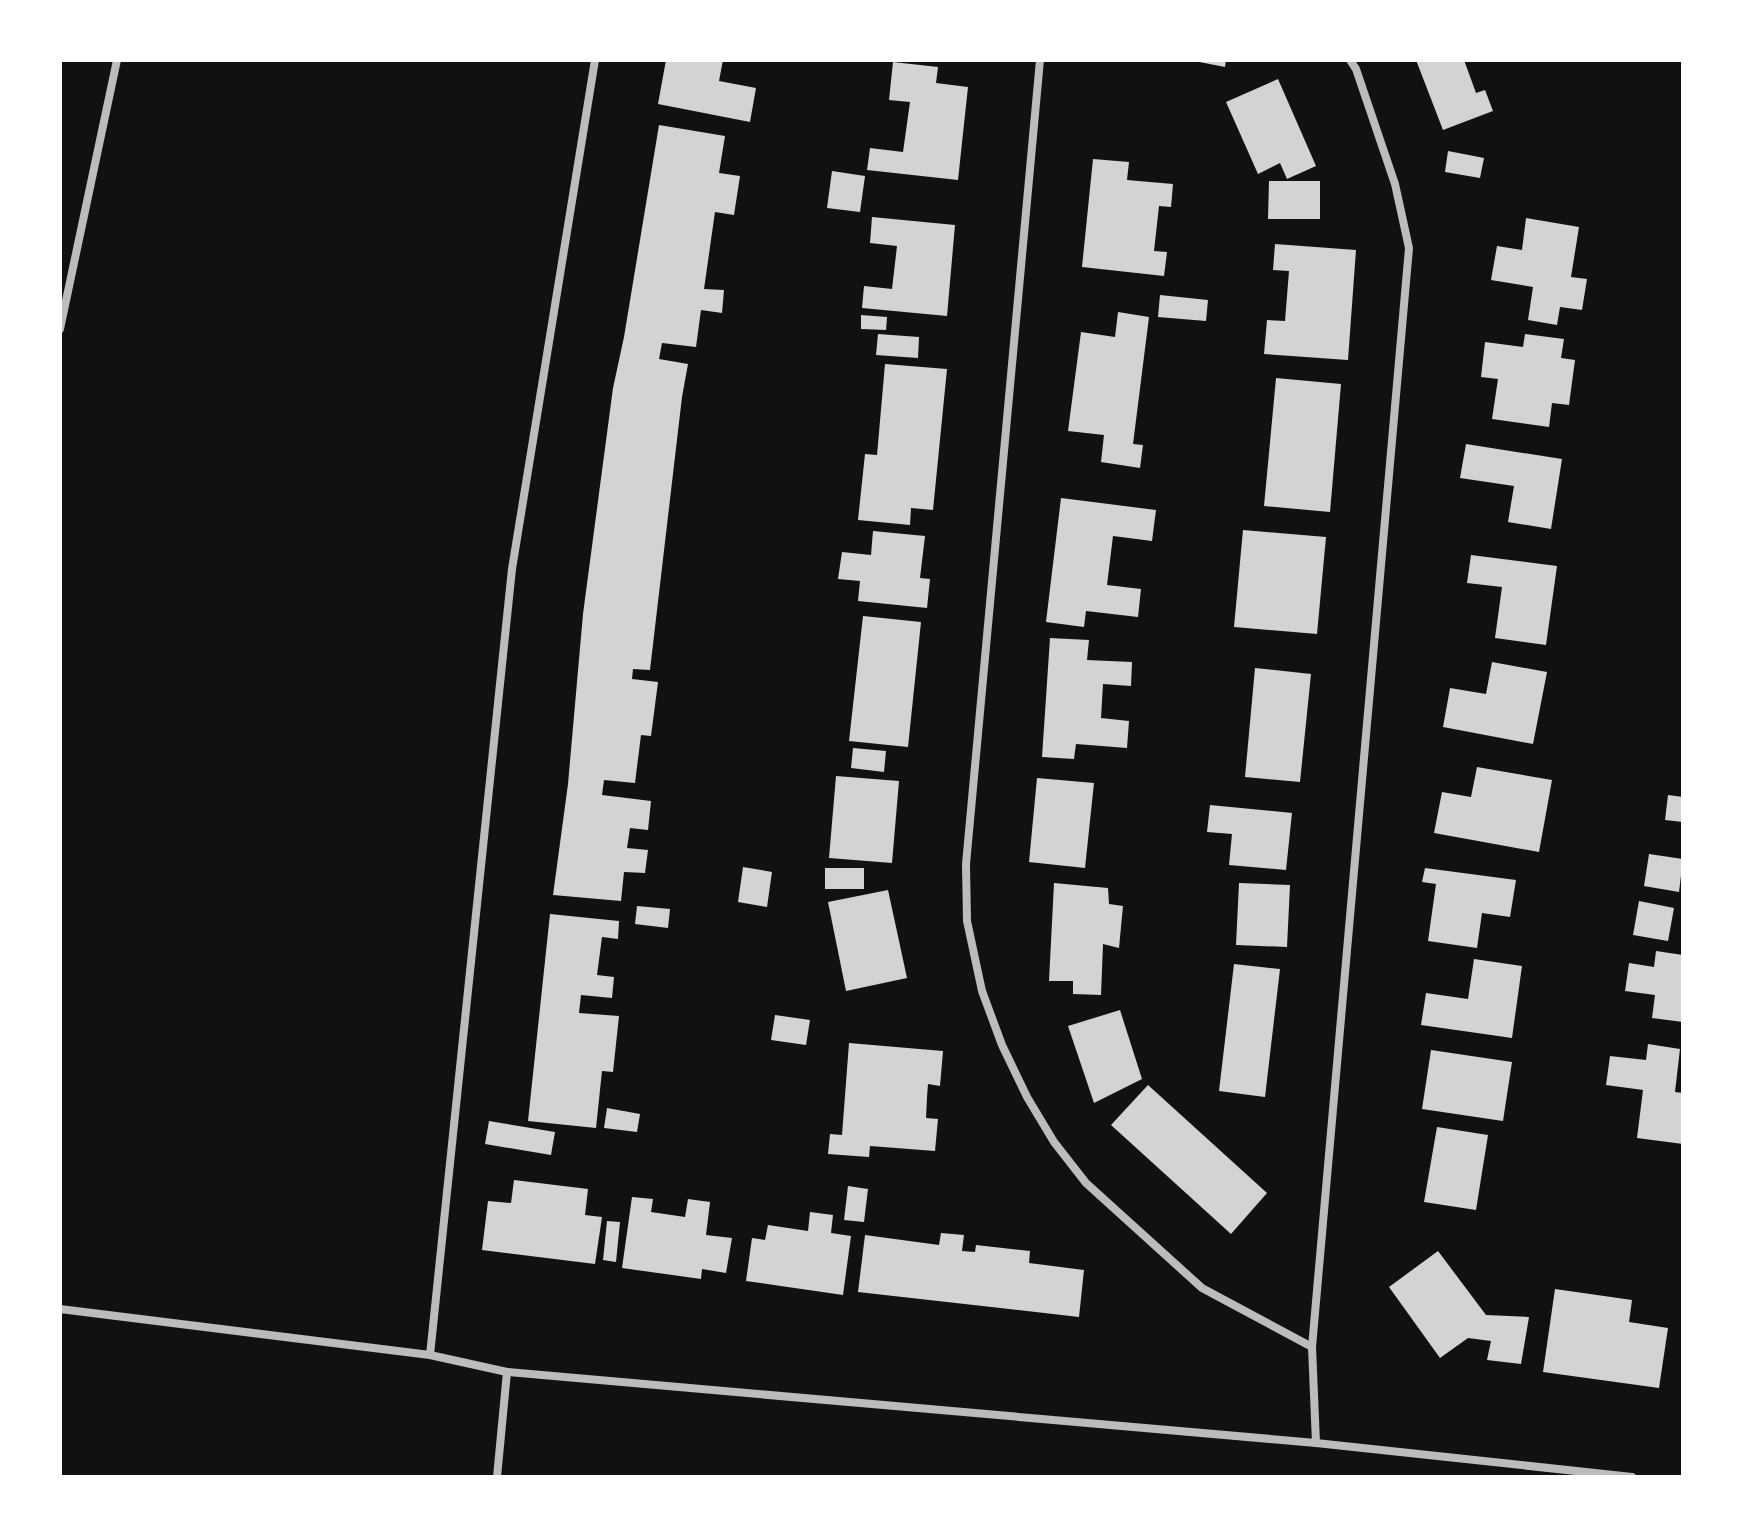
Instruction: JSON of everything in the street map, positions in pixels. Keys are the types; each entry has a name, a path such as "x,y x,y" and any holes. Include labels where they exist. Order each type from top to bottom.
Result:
{"street":[{"path":"60,329 117,60"},
{"path":"430,1355 512,569 595,60"},
{"path":"1040,60 966,864 967,921 982,991 1002,1045 1027,1097 1054,1142 1086,1183 1202,1288 1312,1347"},
{"path":"1316,1443 1312,1347 1409,248 1395,184 1356,69 1350,60"},
{"path":"60,1309 430,1355 507,1372 1316,1443 1632,1477"},
{"path":"497,1477 507,1372"}],"building":[{"path":"666,60 723,60 719,81 756,88 750,122 658,104"},
{"path":"1189,60 1226,60 1225,67"},
{"path":"1416,60 1464,60 1476,93 1485,90 1493,111 1443,130"},
{"path":"893,62 938,67 936,83 968,87 958,180 867,170 870,148 903,152 910,102 889,100"},
{"path":"1278,79 1316,166 1287,179 1280,163 1258,174 1226,102"},
{"path":"659,125 725,136 719,173 740,176 734,215 715,212 704,289 724,290 722,313 701,310 696,347 662,343 659,359 688,364 650,670 633,669 632,679 658,682 651,736 641,735 635,783 604,780 602,795 651,801 648,830 630,828 627,848 648,850 645,873 624,872 621,901 553,895 568,784 583,614 613,388"},
{"path":"1448,151 1484,158 1480,178 1445,172"},
{"path":"1093,159 1129,162 1127,180 1173,184 1171,207 1159,206 1154,251 1167,252 1164,276 1082,267"},
{"path":"832,171 865,176 860,212 827,208"},
{"path":"1269,181 1320,181 1320,219 1268,219"},
{"path":"872,217 955,225 947,316 862,308 864,286 892,289 897,246 870,243"},
{"path":"1526,218 1579,227 1571,277 1587,279 1582,310 1560,307 1557,325 1528,320 1533,287 1491,280 1497,246 1522,250"},
{"path":"1275,244 1356,250 1348,360 1264,354 1267,320 1285,321 1289,271 1273,270"},
{"path":"1160,295 1208,300 1206,321 1158,317"},
{"path":"1118,312 1149,317 1133,444 1143,445 1140,468 1101,462 1104,435 1068,431 1081,332 1115,337"},
{"path":"861,315 887,317 886,330 861,329"},
{"path":"878,334 919,337 918,358 876,355"},
{"path":"1525,334 1564,339 1561,358 1575,360 1569,405 1552,403 1549,427 1492,419 1498,379 1481,377 1485,342 1523,347"},
{"path":"885,364 947,369 933,510 911,508 910,525 858,520 865,454 877,455"},
{"path":"1276,378 1341,384 1330,512 1264,506"},
{"path":"1466,444 1562,459 1551,529 1508,522 1514,486 1460,478"},
{"path":"1061,498 1156,510 1152,541 1113,536 1107,585 1141,589 1138,617 1086,611 1084,627 1046,622"},
{"path":"1243,530 1326,537 1317,634 1234,627"},
{"path":"873,531 925,536 920,578 930,579 927,608 858,601 860,581 838,579 842,552 871,555"},
{"path":"1471,555 1557,566 1546,645 1495,638 1502,587 1467,583"},
{"path":"863,616 921,622 908,747 849,741"},
{"path":"1050,638 1089,640 1087,660 1132,662 1131,686 1103,684 1101,718 1129,721 1127,748 1076,744 1074,759 1042,757"},
{"path":"1492,662 1547,672 1533,744 1443,727 1450,688 1486,694"},
{"path":"1255,668 1311,674 1300,782 1245,777"},
{"path":"853,748 886,751 884,772 851,768"},
{"path":"1477,767 1552,780 1539,852 1434,833 1442,792 1471,797"},
{"path":"836,776 899,781 892,863 829,858"},
{"path":"1037,778 1094,783 1085,868 1029,862"},
{"path":"1668,795 1683,797 1683,822 1665,820"},
{"path":"1210,805 1292,813 1286,870 1229,865 1232,834 1207,832"},
{"path":"1649,854 1683,859 1679,892 1644,886"},
{"path":"743,867 772,872 767,907 738,902"},
{"path":"825,868 864,868 864,889 825,889"},
{"path":"1425,868 1516,880 1510,917 1482,913 1477,948 1428,941 1436,884 1422,882"},
{"path":"1054,883 1108,888 1109,904 1123,906 1119,948 1103,944 1101,995 1073,994 1073,981 1049,981"},
{"path":"1239,883 1290,885 1287,947 1236,945"},
{"path":"888,890 907,978 846,991 828,902"},
{"path":"1639,901 1674,908 1668,941 1633,935"},
{"path":"637,906 670,909 668,928 635,924"},
{"path":"550,914 619,921 618,939 602,937 597,975 614,977 612,998 581,995 579,1013 619,1016 613,1072 602,1071 596,1128 528,1121"},
{"path":"1656,951 1683,955 1683,1022 1652,1018 1655,995 1625,991 1629,963 1654,967"},
{"path":"1474,959 1522,966 1512,1038 1421,1025 1426,993 1468,999"},
{"path":"1234,964 1280,969 1265,1097 1219,1091"},
{"path":"1120,1010 1142,1079 1094,1103 1068,1026"},
{"path":"775,1015 810,1020 806,1045 771,1040"},
{"path":"849,1043 943,1051 940,1086 928,1084 926,1118 938,1119 935,1151 870,1146 869,1157 828,1154 830,1134 842,1135"},
{"path":"1648,1044 1680,1049 1675,1092 1683,1093 1683,1144 1637,1138 1643,1090 1606,1085 1610,1056 1646,1060"},
{"path":"1431,1050 1512,1062 1503,1121 1422,1109"},
{"path":"1148,1085 1267,1193 1231,1234 1111,1125"},
{"path":"607,1108 640,1114 637,1132 604,1128"},
{"path":"489,1121 555,1132 551,1155 485,1144"},
{"path":"1437,1127 1488,1135 1476,1210 1424,1202"},
{"path":"514,1180 588,1189 585,1215 602,1217 595,1264 482,1250 488,1201 511,1203"},
{"path":"848,1186 868,1189 864,1222 844,1220"},
{"path":"632,1197 653,1199 651,1212 685,1217 688,1199 710,1202 706,1235 732,1238 726,1273 702,1269 701,1279 622,1268"},
{"path":"810,1212 833,1215 831,1233 851,1236 843,1295 746,1281 752,1238 765,1240 768,1225 808,1231"},
{"path":"607,1221 620,1222 616,1262 603,1260"},
{"path":"941,1233 964,1235 962,1251 975,1252 976,1245 1030,1251 1029,1263 1084,1270 1079,1317 858,1292 865,1235 939,1245"},
{"path":"1438,1251 1486,1315 1529,1317 1521,1364 1487,1360 1491,1341 1468,1338 1440,1358 1389,1287"},
{"path":"1555,1289 1632,1300 1629,1322 1668,1328 1659,1388 1543,1372"}]}
